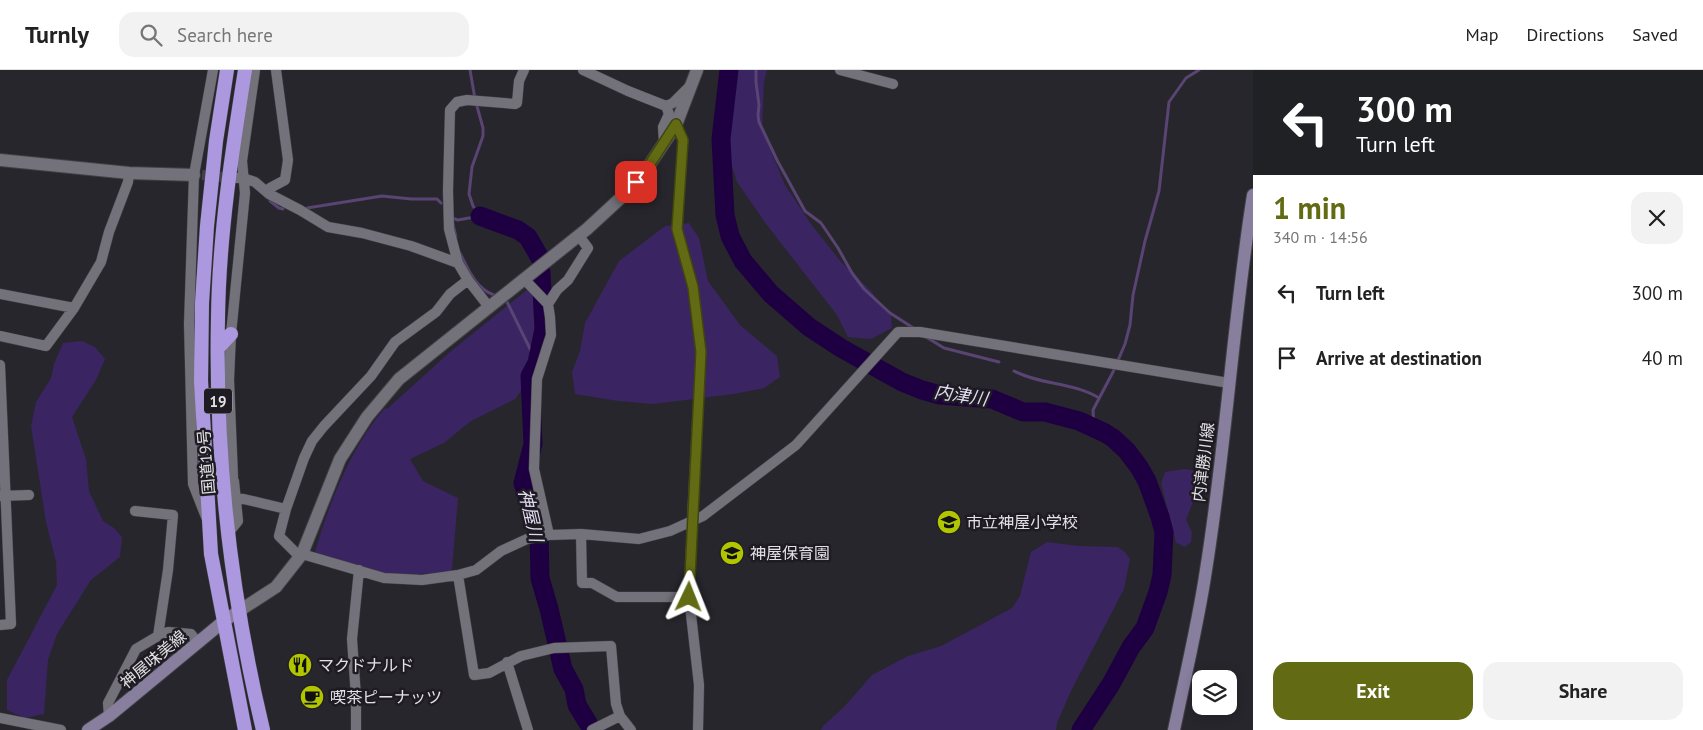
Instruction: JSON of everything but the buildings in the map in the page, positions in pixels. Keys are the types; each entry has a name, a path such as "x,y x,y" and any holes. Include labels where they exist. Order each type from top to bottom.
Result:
{"highway":[{"name":"国道19号","path":"227,70 216,141 207,226 202,303 201,381 211,554 245,730"},
{"name":"国道19号","path":"246,70 232,152 223,240 218,316 218,396 231,497 229,532 239,611 263,730"},
{"path":"218,348 231,334"}],"main road":[{"name":"内津勝川線","path":"1174,730 1206,571 1253,195"},
{"name":"神屋味美線","path":"88,730 110,716 224,621 239,611"}],"street":[{"path":"209,524 193,484 189,324 198,175 213,70"},
{"path":"256,70 240,178 245,193 231,334 229,390 234,477 231,497 286,509"},
{"path":"269,194 270,188 285,180 288,160 276,70"},
{"path":"489,307 468,280 458,263 449,228 450,110 457,102 467,100 515,104 519,81 524,70"},
{"path":"583,70 628,92 666,106 673,103 692,85"},
{"path":"239,611 276,587 301,556 340,458 367,417 399,379 579,236 626,194 646,170 676,124 697,70"},
{"path":"840,70 893,84"},
{"path":"664,143 663,127 669,114 666,106"},
{"path":"676,124 683,140 677,229 693,287 701,352 689,597 699,685 698,730"},
{"path":"0,160 129,173 198,175"},
{"path":"0,336 46,346 74,308 101,262 109,232 128,182 129,173"},
{"path":"240,178 255,182 269,194 328,227 362,233 411,246 458,263"},
{"path":"544,300 568,280 588,248 579,236"},
{"path":"524,279 544,300 550,317 551,335 537,380 534,469 549,535"},
{"path":"468,280 450,294 436,312 394,342 371,376 312,441 286,509 279,536 301,556 384,578 422,580 458,575 476,570 501,551 527,538 581,534 640,539 670,531 703,516 796,445 898,332 920,332 1229,383"},
{"path":"0,294 74,308"},
{"path":"0,365 3,496 11,624 0,625"},
{"path":"3,496 28,495"},
{"path":"135,511 172,515 168,570 158,636"},
{"path":"581,534 582,583 592,583 617,597 689,597"},
{"path":"356,730 352,639 359,570"},
{"path":"458,575 474,675 489,673 520,656 554,648 611,646 616,704 620,716 631,730"},
{"path":"110,716 108,703 136,649 168,632 191,634 198,643"},
{"path":"507,662 528,730"},
{"path":"592,730 620,716"},
{"path":"0,718 62,730"}],"shaded area":[{"path":"735,70 767,70 764,82 762,130 785,185 811,224 842,263 871,291 891,316 892,328 871,339 848,337 837,315 766,224 737,182 725,144 731,78"},
{"path":"689,223 699,238 708,281 740,325 777,356 780,377 764,388 734,394 653,404 575,394 572,372 580,351 585,323 619,261 665,226"},
{"path":"538,281 547,289 546,316 548,333 534,373 515,399 471,421 444,443 410,459 423,481 458,498 452,569 449,572 405,575 376,572 315,552 342,476 362,440 385,408 387,409 451,351"},
{"path":"82,341 95,347 105,359 96,380 72,417 86,459 89,491 103,521 114,528 122,537 120,557 91,580 57,634 48,660 44,714 25,718 7,710 7,680 57,585 56,562 46,522 31,426 36,402 51,378 54,364 63,343"},
{"path":"1184,469 1198,471 1199,486 1186,520 1192,532 1191,542 1185,547 1176,543 1161,483 1165,472"},
{"path":"1047,542 1079,546 1118,547 1130,559 1124,589 1071,691 1057,723 1056,730 821,730 872,675 908,656 941,646 1012,608 1020,596 1031,552"}],"waterway":[{"path":"452,218 458,220 480,216 473,206 469,194 472,167 483,136 483,128 470,70"},
{"name":"内津川","path":"729,70 721,139 725,215 730,236 743,261 771,294 809,327 841,348 902,382 940,395 992,399 1023,412 1045,412 1079,421 1105,433 1127,451 1147,481 1164,532 1162,575 1158,592 1145,628 1131,647 1111,684 1081,730"},
{"path":"756,70 759,122 805,211 821,223 864,289 890,313 915,329"},
{"path":"1094,429 1093,410 1113,372 1125,344 1130,325 1133,295 1159,191 1169,102 1186,78 1199,70"},
{"path":"307,208 382,196 437,199 441,203"},
{"path":"270,201 283,209"},
{"name":"神屋川","path":"480,216 518,230 528,237 540,258"},
{"path":"453,224 456,237"},
{"path":"460,253 477,283 494,295"},
{"name":"神屋川","path":"541,272 544,329 537,363 530,376 533,444 523,483 539,532 540,578 563,669 574,689 577,705 588,723"},
{"path":"507,302 537,363"},
{"path":"926,337 944,348 999,362"},
{"path":"1014,371 1024,376 1078,389 1099,398"}],"tunnel":[{"path":"202,175 234,178"}],"place":[{"name":"市立神屋小学校","path":"949,522"},
{"name":"神屋保育園","path":"732,553"},
{"name":"マクドナルド","path":"300,665"},
{"name":"喫茶ピーナッツ","path":"312,697"}],"route":[{"path":"636,182 676,124 683,140 677,229 693,287 701,352 689,597"}]}
